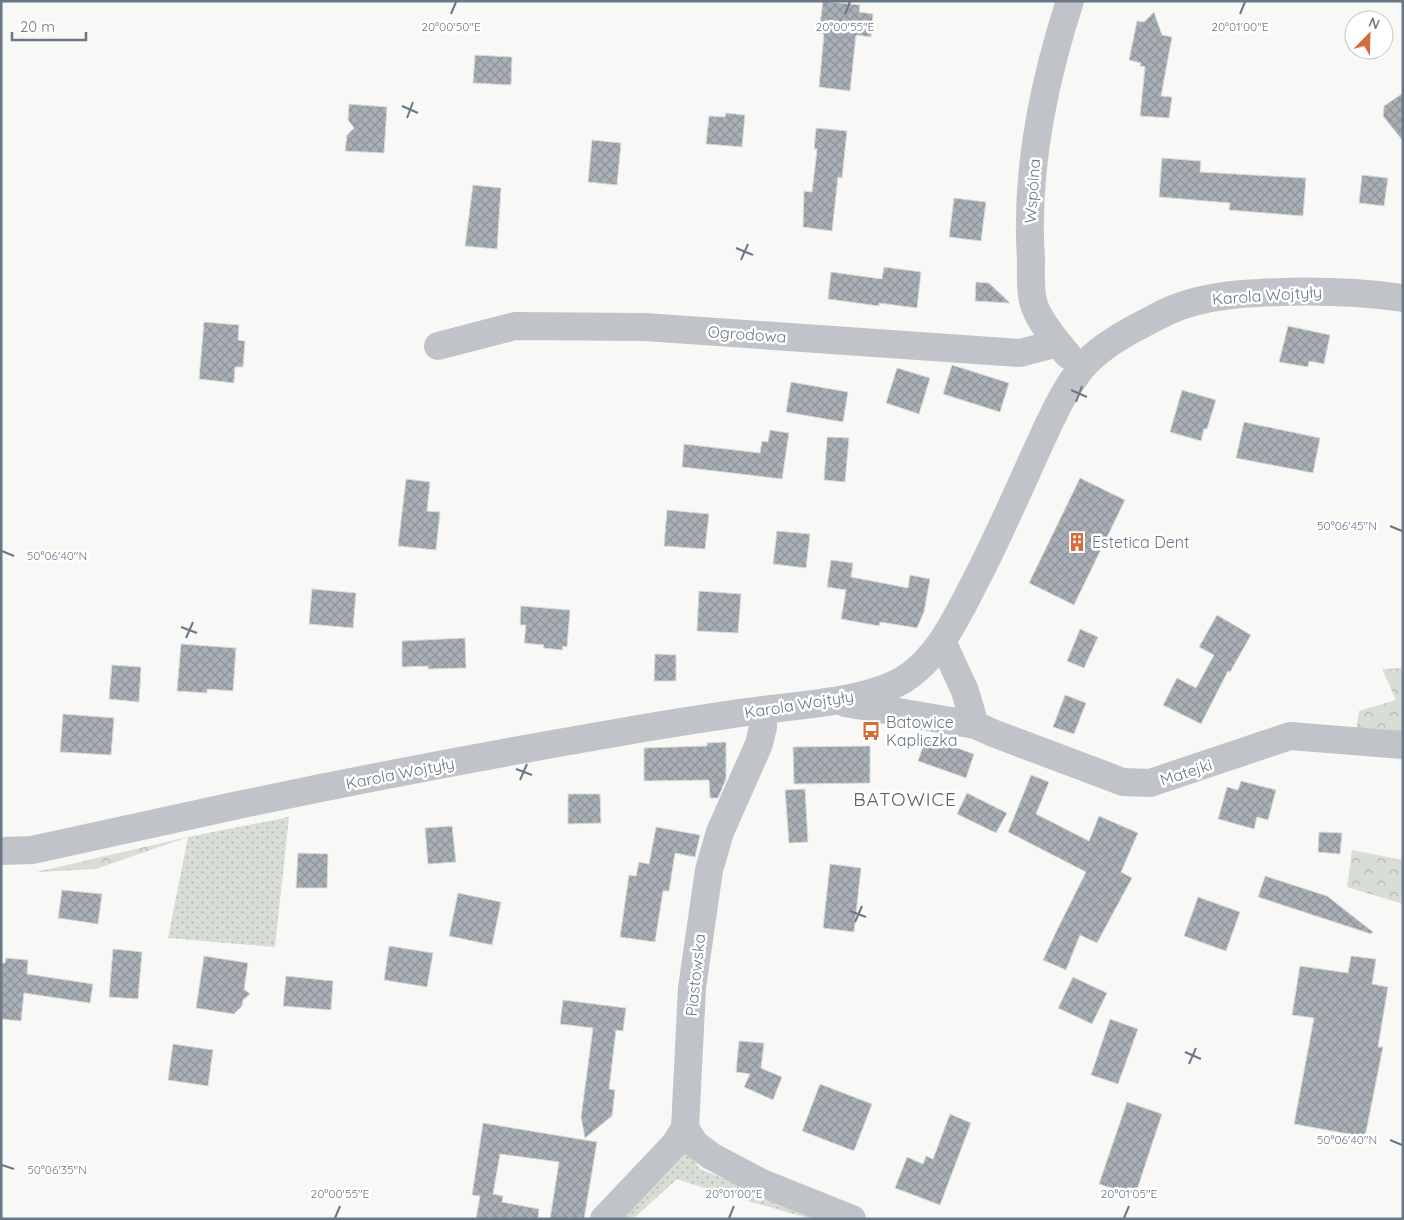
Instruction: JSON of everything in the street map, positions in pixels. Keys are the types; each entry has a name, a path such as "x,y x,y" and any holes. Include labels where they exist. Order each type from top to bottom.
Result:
{"street":[{"name":"Wspólna","path":"1070,1 1055,47 1032,161 1029,232 1033,301 1058,343 1082,367"},
{"name":"Karola Wojtyły","path":"1,851 32,850 246,803 498,753 705,718 833,700 870,693 901,681 928,658 942,641 957,617 986,561 1062,398 1082,367 1094,355 1121,336 1175,308 1202,300 1236,294 1325,290 1403,298"},
{"name":"Ogrodowa","path":"438,346 515,326 645,327 1020,353 1058,343"},
{"path":"942,641 965,691 975,725"},
{"name":"Matejki","path":"833,700 975,725 1123,782 1150,783 1290,736 1403,746"},
{"name":"Piastowska","path":"685,1128 692,988 709,870 720,832 759,744 764,710"},
{"path":"604,1219 675,1144 685,1128 695,1144 711,1156 762,1183 852,1219"}],"green space":[{"path":"1403,668 1403,737 1356,734 1359,711 1396,700 1382,669"},
{"path":"289,817 275,947 168,938 188,837"},
{"path":"188,837 96,869 36,872"},
{"path":"1352,850 1403,860 1403,904 1347,887"},
{"path":"685,1146 700,1169 826,1219 796,1215 677,1179 633,1219 621,1219"}],"building":[{"path":"823,1 860,5 859,12 873,14 871,37 856,35 850,91 819,87 824,34 819,33"},
{"path":"1154,12 1162,35 1172,37 1161,96 1172,97 1169,118 1140,116 1145,67 1140,66 1141,63 1129,60 1137,21 1144,22"},
{"path":"475,55 512,57 511,85 473,83"},
{"path":"1403,93 1403,141 1383,116 1384,106"},
{"path":"349,104 387,107 384,153 345,151 347,135 354,128 348,120"},
{"path":"726,113 745,115 742,147 706,144 709,116 725,117"},
{"path":"816,128 847,131 842,178 838,177 832,231 803,227 804,191 812,192 817,149 814,149"},
{"path":"592,140 621,143 617,185 588,182"},
{"path":"1162,158 1201,161 1200,172 1306,178 1303,216 1229,210 1230,203 1159,197"},
{"path":"1362,175 1388,178 1384,206 1359,203"},
{"path":"473,185 501,188 497,249 465,246"},
{"path":"954,198 986,202 981,241 949,237"},
{"path":"884,267 921,272 917,308 879,303 879,306 828,299 831,272 882,279"},
{"path":"976,282 989,283 1010,303 975,301"},
{"path":"204,322 239,325 238,340 245,341 243,367 235,367 234,383 199,379"},
{"path":"1288,326 1330,335 1324,364 1309,361 1308,367 1279,362"},
{"path":"952,365 1009,383 1000,412 943,394"},
{"path":"897,368 930,378 919,414 886,403"},
{"path":"791,382 848,392 843,422 786,412"},
{"path":"1182,390 1216,400 1207,429 1204,429 1201,441 1170,432"},
{"path":"1244,422 1320,438 1313,473 1236,458"},
{"path":"770,430 789,433 782,479 682,467 684,444 760,453 762,441 768,442"},
{"path":"827,437 849,438 845,482 824,480"},
{"name":"Estetica Dent","path":"1080,478 1125,500 1074,605 1029,583"},
{"path":"406,479 430,482 427,511 440,512 436,550 398,546"},
{"path":"667,510 709,514 705,549 664,546"},
{"path":"777,531 810,534 806,568 773,564"},
{"path":"831,560 853,563 851,577 908,588 910,575 930,579 924,612 917,628 880,622 879,626 841,619 846,590 827,587"},
{"path":"312,589 356,593 353,628 309,624"},
{"path":"699,591 741,594 738,633 697,631"},
{"path":"521,606 570,610 567,647 563,646 562,650 543,648 544,645 524,643 526,625 520,625"},
{"path":"1217,615 1251,635 1230,672 1228,671 1201,724 1163,705 1177,678 1196,688 1214,655 1199,647"},
{"path":"1080,629 1098,637 1084,668 1067,661"},
{"path":"465,638 466,668 428,669 428,666 402,667 402,641"},
{"path":"181,644 236,648 233,691 207,689 207,693 177,691"},
{"path":"655,654 676,655 676,681 654,681"},
{"path":"112,665 141,667 139,702 109,699"},
{"path":"1065,695 1086,703 1074,734 1053,727"},
{"path":"63,714 114,718 111,755 60,752"},
{"path":"926,737 974,754 966,778 918,761"},
{"path":"726,742 726,779 718,798 710,798 709,780 644,781 644,748 707,746 707,743"},
{"path":"870,746 870,783 794,784 793,747"},
{"path":"1031,775 1049,782 1036,814 1089,841 1099,816 1138,833 1121,872 1132,878 1097,943 1080,935 1066,970 1043,960 1086,872 1008,832"},
{"path":"1241,781 1276,790 1268,820 1257,817 1254,829 1218,819 1227,787 1238,790"},
{"path":"805,789 808,842 789,843 785,790"},
{"path":"967,793 1007,813 996,833 957,814"},
{"path":"568,794 600,794 601,823 568,824"},
{"path":"452,826 456,862 428,864 425,828"},
{"path":"656,827 700,835 695,857 675,853 669,891 663,891 655,942 620,937 629,875 636,876 639,862 649,864"},
{"path":"1319,832 1342,833 1340,854 1318,852"},
{"path":"298,853 328,854 327,888 296,888"},
{"path":"830,864 861,868 854,932 823,928"},
{"path":"1265,876 1327,896 1373,932 1371,934 1258,897"},
{"path":"62,890 102,894 98,924 58,918"},
{"path":"458,893 501,902 492,945 449,936"},
{"path":"1198,897 1240,912 1226,951 1184,936"},
{"path":"389,946 433,953 427,987 384,980"},
{"path":"113,949 142,952 138,999 109,997"},
{"path":"204,956 248,963 244,989 250,994 243,1000 242,1006 234,1014 196,1008"},
{"path":"1351,956 1376,959 1372,984 1388,987 1378,1047 1383,1047 1365,1137 1294,1124 1314,1018 1292,1015 1300,966 1348,973"},
{"path":"6,958 28,960 27,974 93,984 90,1003 24,993 21,1021 1,1019 1,963 5,963"},
{"path":"286,976 333,981 331,1010 283,1006"},
{"path":"1073,977 1107,993 1092,1024 1058,1008"},
{"path":"563,1000 626,1008 623,1031 616,1030 609,1089 615,1090 612,1116 585,1138 581,1117 593,1028 560,1024"},
{"path":"1110,1019 1138,1029 1118,1084 1091,1075"},
{"path":"739,1041 764,1043 761,1068 782,1077 773,1100 744,1087 750,1074 736,1072"},
{"path":"173,1044 213,1050 208,1086 168,1080"},
{"path":"820,1084 872,1104 854,1151 802,1131"},
{"path":"1127,1102 1162,1114 1135,1196 1099,1184"},
{"path":"950,1114 971,1123 940,1205 895,1188 907,1157 923,1164 926,1156 933,1159"},
{"path":"483,1123 597,1142 584,1219 550,1219 559,1162 500,1154 493,1194 503,1196 502,1202 539,1209 538,1219 476,1219 480,1196 472,1195"}],"place":[{"name":"Estetica Dent","path":"1077,542"},
{"name":"Batowice Kapliczka","path":"871,731"}],"district":[{"name":"BATOWICE","path":"905,799"}]}
